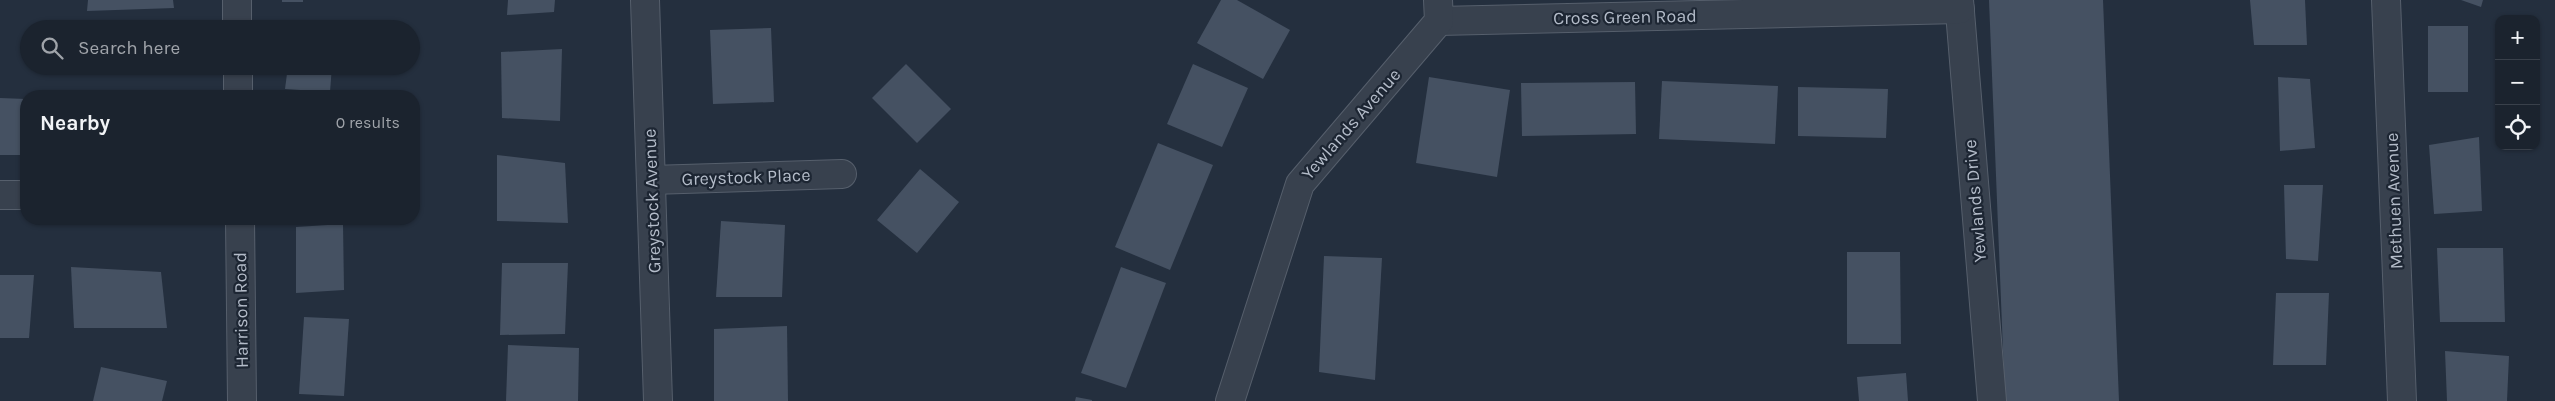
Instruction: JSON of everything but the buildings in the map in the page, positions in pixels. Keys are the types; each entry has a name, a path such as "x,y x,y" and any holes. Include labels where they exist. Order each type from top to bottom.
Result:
{"street":[{"path":"237,0 237,20"},
{"name":"Greystock Avenue","path":"646,0 658,401"},
{"name":"Methuen Avenue","path":"2386,0 2402,401"},
{"name":"Cross Green Road","path":"1439,11 1960,5"},
{"name":"Yewlands Drive","path":"1960,5 1992,401"},
{"name":"Yewlands Avenue","path":"1230,401 1300,184 1439,11"},
{"path":"238,75 238,90"},
{"name":"Greystock Place","path":"651,180 842,174"},
{"path":"0,195 20,195"},
{"name":"Harrison Road","path":"240,225 242,401"}]}
